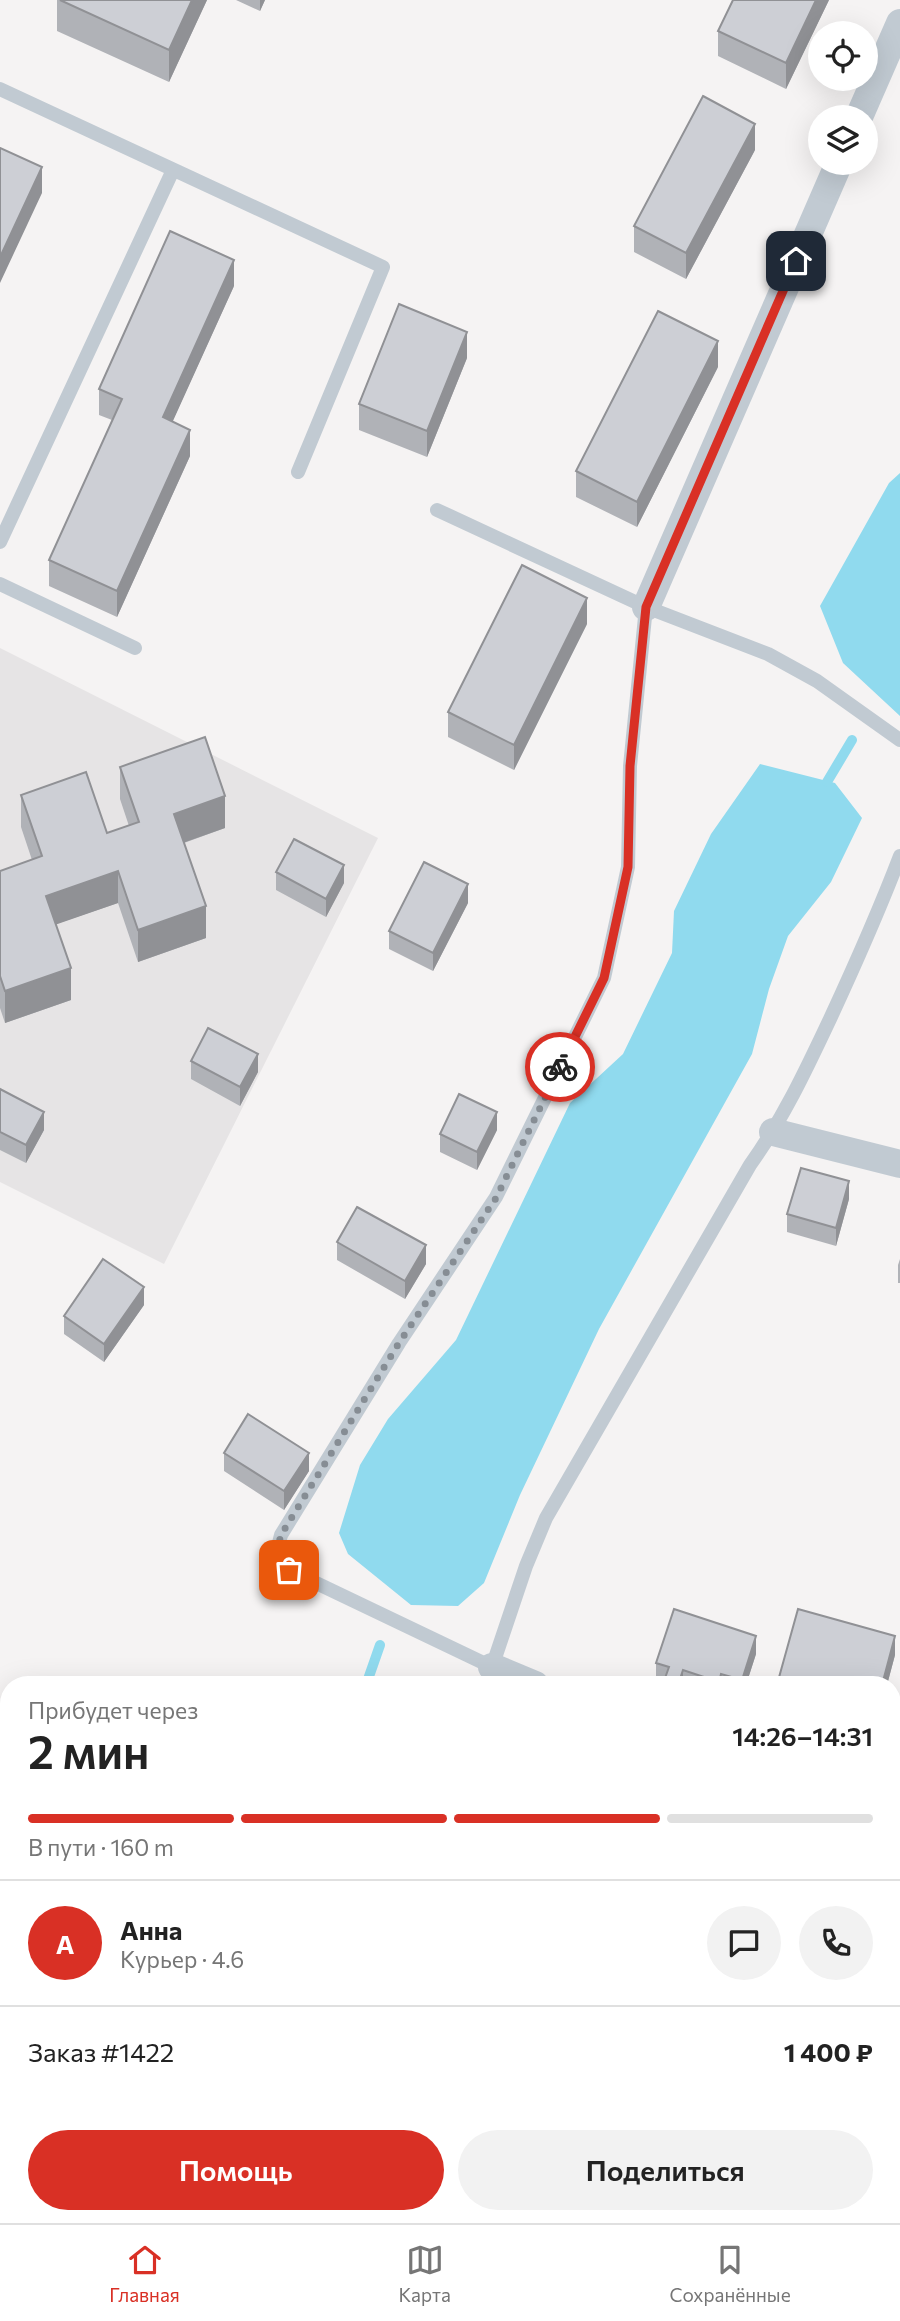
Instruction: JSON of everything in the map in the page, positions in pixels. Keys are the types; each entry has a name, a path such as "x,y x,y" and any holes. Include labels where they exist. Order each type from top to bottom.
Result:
{"street":[{"path":"864,105 900,23"},
{"path":"646,607 834,175"},
{"path":"773,1132 900,1164"}],"lane":[{"path":"0,89 383,267 298,472"},
{"path":"0,542 173,170"},
{"path":"437,510 646,607 768,654 817,681 900,740"},
{"path":"0,584 135,648"},
{"path":"646,607 630,766 628,867 604,978 496,1198 399,1343 281,1535 275,1559 289,1570 489,1676 526,1566 547,1518 799,1084 876,920 900,856"}],"shaded area":[{"path":"0,648 378,838 164,1264 0,1182"}],"water":[{"path":"900,473 900,716 843,663 820,606 889,483"},
{"path":"760,764 835,783 862,818 831,882 788,936 769,989 752,1054 599,1329 520,1495 484,1583 458,1606 411,1605 348,1554 339,1533 360,1465 388,1419 456,1340 570,1103 623,1054 672,953 674,911 711,834"}],"building":[{"path":"60,0 192,0 169,50"},
{"path":"733,0 816,0 786,63 718,31"},
{"path":"703,96 755,124 686,253 634,226"},
{"path":"0,148 42,167 0,257"},
{"path":"170,231 234,260 163,417 190,430 117,591 49,560 122,399 99,389"},
{"path":"399,304 467,332 427,431 359,404"},
{"path":"658,311 718,341 637,502 576,471"},
{"path":"522,565 587,598 514,745 448,712"},
{"path":"205,737 225,796 174,814 206,906 138,930 118,871 46,896 71,968 5,991 0,976 0,871 42,856 21,795 86,772 107,833 139,822 120,767"},
{"path":"294,839 344,865 326,899 276,872"},
{"path":"424,862 468,884 433,953 389,931"},
{"path":"208,1028 258,1054 240,1087 191,1061"},
{"path":"0,1089 44,1112 26,1145 0,1132"},
{"path":"459,1094 497,1112 477,1152 440,1134"},
{"path":"801,1168 849,1181 836,1228 787,1214"},
{"path":"357,1207 426,1245 405,1281 337,1242"},
{"path":"103,1259 144,1287 104,1344 64,1316"},
{"path":"248,1414 309,1453 284,1491 224,1453"},
{"path":"674,1609 756,1636 743,1676 701,1676 683,1670 681,1676 666,1676 669,1667 656,1663"},
{"path":"798,1609 895,1636 884,1676 779,1676"}],"waterway":[{"path":"827,782 852,740"},
{"path":"369,1676 380,1645"}],"way so far":[{"path":"289,1570 275,1559 281,1535 399,1343 496,1198 560,1067"}],"route":[{"path":"560,1067 604,978 628,867 630,766 646,607 796,261"}]}
